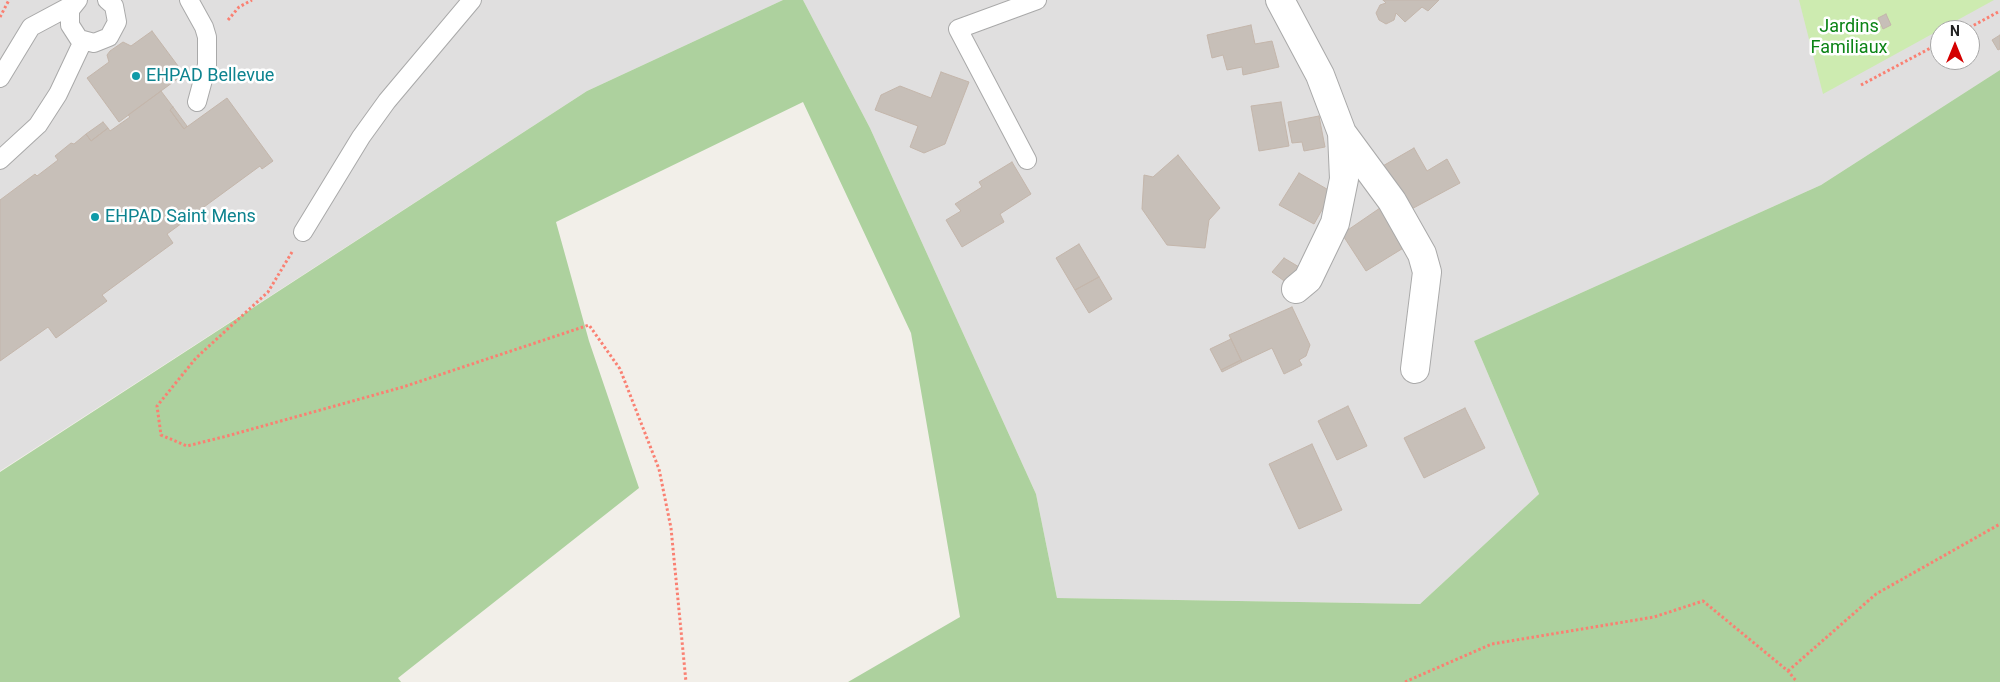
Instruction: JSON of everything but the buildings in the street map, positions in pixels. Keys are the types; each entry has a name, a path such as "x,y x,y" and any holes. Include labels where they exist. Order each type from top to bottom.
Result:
{"street":[{"path":"1280,0 1320,75 1342,133 1392,201 1422,254 1427,272 1416,369"},
{"path":"1296,289 1308,279 1335,223 1344,179 1342,133"}],"lane":[{"path":"76,2 70,10 70,25 73,33 84,41 94,43 103,41 114,30 116,14 114,6 108,0"},
{"path":"189,0 204,27 207,37 207,65 197,102"},
{"path":"303,232 361,137 386,101 472,0"},
{"path":"1027,160 958,29 1037,0"},
{"path":"0,78 31,27 76,2"},
{"path":"0,160 38,125 58,94 84,41"}],"path":[{"path":"0,18 9,0"},
{"path":"207,37 224,23 238,7 252,0"},
{"path":"1980,22 2000,11"},
{"path":"1860,85 1930,48"},
{"path":"303,232 268,292 196,358 157,406 161,435 188,446 227,436 403,387 589,325 620,369 659,469 671,528 686,682"},
{"path":"1788,671 1876,594 2000,524"},
{"path":"1405,682 1492,644 1654,617 1703,601 1788,671 1797,682"}],"shaded area":[{"path":"0,0 783,0 587,91 0,471"},
{"path":"803,0 2000,0 2000,70 1821,185 1474,341 1539,494 1420,604 1057,598 1036,494 870,128"}],"green space":[{"path":"783,0 803,0 870,128 1036,494 1057,598 1420,604 1539,494 1474,341 1821,185 2000,70 2000,682 848,682 960,617 911,333 803,102 556,222 589,341 639,488 398,678 401,682 0,682 0,472 587,91"},
{"name":"Jardins Familiaux","path":"1799,0 1994,0 1958,20 1930,20 1930,35 1823,94"}],"place":[{"name":"EHPAD Bellevue","path":"136,76"},
{"name":"EHPAD Saint Mens","path":"95,217"}]}
